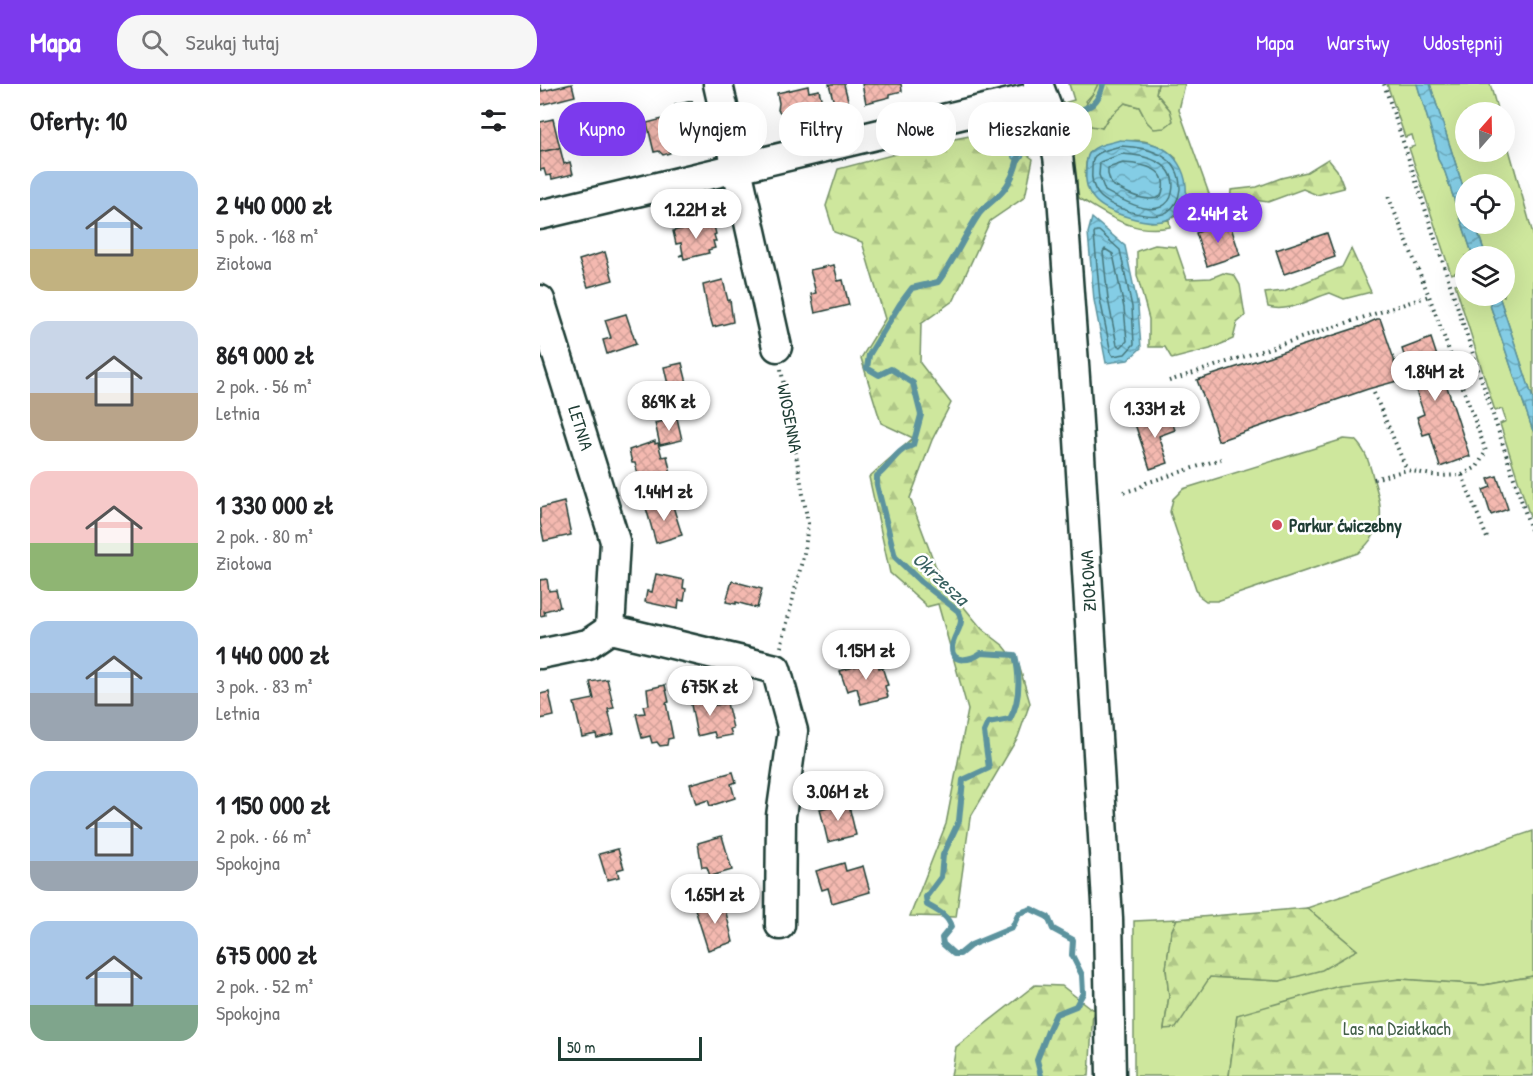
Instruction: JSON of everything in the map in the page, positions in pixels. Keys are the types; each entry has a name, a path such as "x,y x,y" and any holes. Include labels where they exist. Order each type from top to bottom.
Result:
{"street":[{"path":"718,84 777,346"},
{"path":"540,215 1042,94"},
{"name":"ZIOŁOWA","path":"1042,94 1058,156 1077,406 1108,907 1111,1076"},
{"name":"LETNIA","path":"540,300 615,541 610,629"},
{"path":"540,654 588,644 610,629 776,669 793,731 781,816 780,925"}],"path":[{"path":"1384,84 1533,536"},
{"path":"1374,479 1407,470 1437,476 1462,475 1477,467 1486,451 1429,296 1388,196"},
{"path":"1169,381 1429,296"},
{"name":"WIOSENNA","path":"776,669 805,549 808,523 777,346"},
{"path":"1374,393 1407,470"},
{"path":"1124,492 1221,459"},
{"path":"1462,475 1487,538"}],"green space":[{"path":"1069,84 1098,84 1087,102 1067,102 1074,100"},
{"path":"1098,84 1158,84 1156,93 1170,110 1173,121 1164,128 1154,129 1147,122 1139,107 1125,103 1108,118 1102,128 1092,126 1092,102 1088,102"},
{"path":"1158,84 1185,84 1179,110 1213,205 1168,219 1180,209 1176,158 1154,144 1144,141 1134,140 1092,151 1092,111 1102,128 1108,118 1124,103 1139,107 1147,122 1170,110 1156,93"},
{"path":"1387,84 1417,84 1438,159 1455,202 1455,234 1466,234 1470,246 1455,246 1455,273 1451,274 1409,148 1415,146 1412,135 1405,137"},
{"path":"1430,84 1490,84 1495,102 1455,102 1455,162"},
{"path":"968,136 968,156 1029,156 1033,159 1025,197 990,221 954,300 921,324 920,363 951,403 932,440 910,498 940,578 982,629 1004,646 1019,665 1030,703 1018,737 970,818 956,917 910,916 946,824 968,710 938,604 926,607 890,573 869,477 913,438 881,423 861,358 885,319 862,242 834,232 826,206 838,169 888,156 956,156 956,139"},
{"path":"1072,156 1089,156 1085,177 1151,222 1169,220 1170,227 1156,229 1133,226 1079,198"},
{"path":"1328,159 1337,170 1344,188 1317,195 1303,189 1268,202 1247,199 1230,205 1231,190 1257,187 1307,172"},
{"path":"1455,162 1513,162 1533,234 1533,399 1502,306 1515,306 1515,246 1483,246 1478,234 1515,234 1515,174 1459,174"},
{"path":"1155,245 1176,247 1187,279 1211,278 1223,273 1234,275 1240,285 1245,316 1237,323 1233,339 1210,349 1172,359 1165,347 1149,347 1149,319 1137,275 1137,251"},
{"path":"1351,249 1371,292 1344,299 1330,293 1292,307 1268,307 1265,293 1284,291 1342,267"},
{"path":"1462,306 1490,306 1533,431 1533,526 1500,424 1506,421 1502,409 1495,411"},
{"name":"Parkur ćwiczebny","path":"1344,439 1355,440 1359,444 1370,466 1379,499 1378,527 1367,544 1358,553 1217,601 1206,601 1198,595 1170,512 1173,499 1183,489"},
{"path":"1533,831 1533,976 1484,985 1400,979 1237,1015 1229,1076 1134,1076 1134,921 1177,919 1171,933 1166,969 1169,996 1164,1029 1210,977 1280,981 1357,950 1307,908"},
{"path":"1307,908 1357,950 1322,970 1280,981 1210,977 1176,1028 1164,1029 1169,996 1166,969 1171,932 1177,919"},
{"name":"Las na Działkach","path":"1533,976 1533,1076 1229,1076 1237,1015 1339,986 1400,979 1484,985"},
{"path":"1035,985 1062,986 1093,1010 1089,1076 951,1076 956,1047"}],"water":[{"path":"1417,84 1430,84 1459,174 1455,174 1455,202 1438,159"},
{"path":"1120,140 1154,144 1164,149 1179,164 1184,174 1186,196 1183,206 1166,220 1149,221 1128,217 1100,204 1094,199 1086,181 1086,164 1088,156 1092,156 1092,150"},
{"path":"1012,156 1023,156 1020,161"},
{"path":"1092,218 1125,246 1138,307 1141,348 1128,360 1106,363 1094,300 1088,233"},
{"path":"1466,234 1478,234 1483,246 1470,246"},
{"path":"1490,306 1502,306 1533,399 1533,431"}],"building":[{"path":"572,84 575,96 540,105 540,85 542,91"},
{"path":"829,84 844,84 848,102 834,102"},
{"path":"862,84 901,84 902,91 890,94 890,97 866,103"},
{"path":"808,86 809,92 819,90 822,102 779,103 777,93"},
{"path":"553,119 558,148 540,152 540,122"},
{"path":"658,120 658,151 654,152 647,123"},
{"path":"558,148 558,156 562,156 564,164 570,162 573,174 552,179 551,175 546,176 544,169 540,170 540,152"},
{"path":"1229,221 1240,255 1207,266 1196,233"},
{"path":"713,222 716,234 714,235 716,241 713,241 715,248 708,250 709,253 684,259 683,255 679,256 683,254 681,243 676,244 673,231"},
{"path":"1327,233 1335,257 1284,274 1276,250"},
{"path":"605,252 613,280 588,287 579,260"},
{"path":"834,265 838,281 843,280 849,305 815,313 811,294 816,293 810,270"},
{"path":"723,280 728,301 730,300 733,322 713,327 703,285"},
{"path":"626,314 636,344 607,354 603,340 611,338 605,320"},
{"path":"1377,319 1381,321 1401,380 1368,389 1218,441 1197,380 1362,326"},
{"path":"1431,338 1470,457 1440,467 1430,433 1423,435 1417,417 1424,414 1408,367 1396,370 1394,362 1405,358 1402,349"},
{"path":"682,363 693,407 668,413 664,399 671,398 664,367"},
{"path":"1169,413 1175,430 1159,436 1168,463 1150,469 1135,424"},
{"path":"677,418 682,440 660,445 655,423"},
{"path":"655,441 655,444 658,443 662,457 667,456 671,474 640,482 629,450"},
{"path":"1497,476 1508,509 1491,515 1483,490 1491,487 1488,479"},
{"path":"671,500 682,535 656,543 646,508"},
{"path":"564,502 571,535 544,541 540,508"},
{"path":"656,574 684,580 683,588 686,589 684,601 679,600 678,609 645,602 647,591 652,592"},
{"path":"547,579 549,591 556,590 560,607 544,611 545,615 540,616 540,580"},
{"path":"732,581 762,589 757,608 736,602 736,604 726,602"},
{"path":"877,660 888,685 885,686 888,697 861,704 857,688 847,691 840,671"},
{"path":"607,679 614,708 608,709 614,734 597,738 596,734 582,737 574,703 594,699 590,682"},
{"path":"665,685 673,738 668,739 667,745 660,746 657,742 652,743 650,736 642,738 636,714 645,713 643,706 649,705 647,689"},
{"path":"702,691 706,707 727,703 733,728 730,729 732,735 716,738 714,732 697,736 689,694"},
{"path":"549,692 554,716 540,719 540,694"},
{"path":"733,772 736,782 731,784 735,798 710,806 708,800 696,804 690,784"},
{"path":"848,802 856,835 828,842 820,809"},
{"path":"722,836 732,870 708,877 710,876 707,867 702,867 698,843"},
{"path":"618,849 624,868 617,870 619,877 607,880 599,854"},
{"path":"844,863 846,871 863,866 870,892 832,903 828,888 822,890 816,871"},
{"path":"723,900 733,942 708,950 695,909"}],"waterway":[{"name":"Okrzesza","path":"1092,104 1098,98 1103,84"},
{"name":"Okrzesza","path":"1018,156 1008,183 979,214 938,282 912,288 900,304 869,355 867,368 879,375 891,369 913,383 921,415 913,445 897,454 877,476 877,485 895,557 921,582 958,611 961,620 952,647 955,657 968,659 981,653 1015,655 1019,688 1014,711 1010,719 988,723 984,732 989,768 963,780 959,821 943,855 941,877 926,897 927,905 942,914 950,923 951,927 942,938 943,944 954,954 960,954 971,945 1012,928 1019,913 1031,909 1048,917 1053,929 1073,940 1072,955 1082,975 1083,993 1076,1006 1056,1014 1037,1060 1041,1076"}],"place":[{"name":"Parkur ćwiczebny","path":"1277,525"}]}
